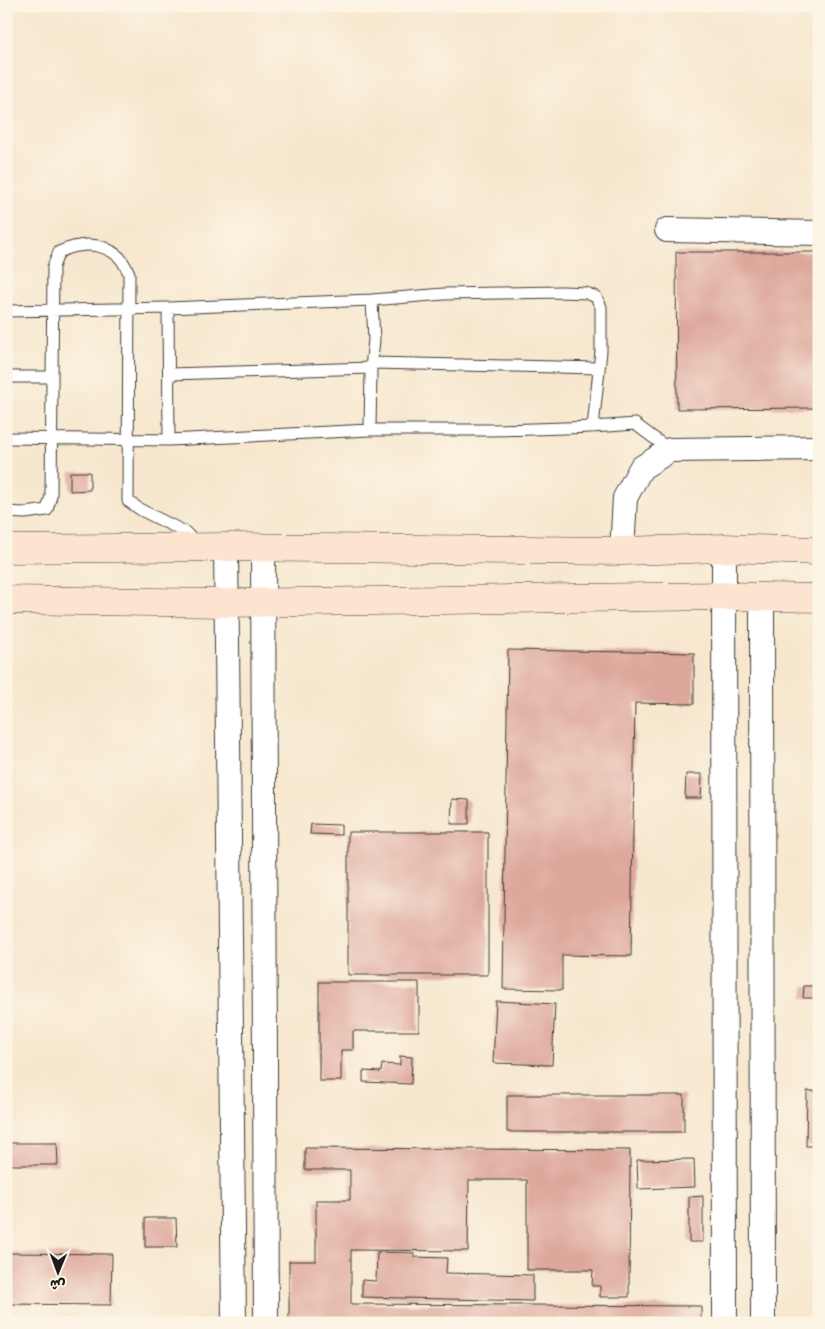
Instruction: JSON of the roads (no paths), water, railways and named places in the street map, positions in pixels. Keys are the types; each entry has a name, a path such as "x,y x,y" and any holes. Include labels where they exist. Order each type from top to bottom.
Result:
{"street":[{"path":"667,230 819,233"},
{"path":"622,551 625,498 641,468 670,450 819,448"},
{"path":"214,548 226,603 234,1323"},
{"path":"263,548 266,1323"},
{"path":"6,549 263,548 622,551 724,548 819,550"},
{"path":"724,548 726,1323"},
{"path":"6,600 226,603 723,596 819,598"},
{"path":"762,597 763,1323"}],"lane":[{"path":"6,512 25,513 47,510 51,496 54,268 59,252 75,245 98,245 119,257 129,273 128,501 141,510 214,548"},
{"path":"6,311 168,308 372,300 444,294 586,293 596,297 601,308 599,368 593,427"},
{"path":"370,430 374,340 372,300"},
{"path":"168,308 169,440"},
{"path":"169,374 372,365 599,368"},
{"path":"6,378 52,377"},
{"path":"6,438 169,440 370,430 593,427 635,424 670,450"}]}
